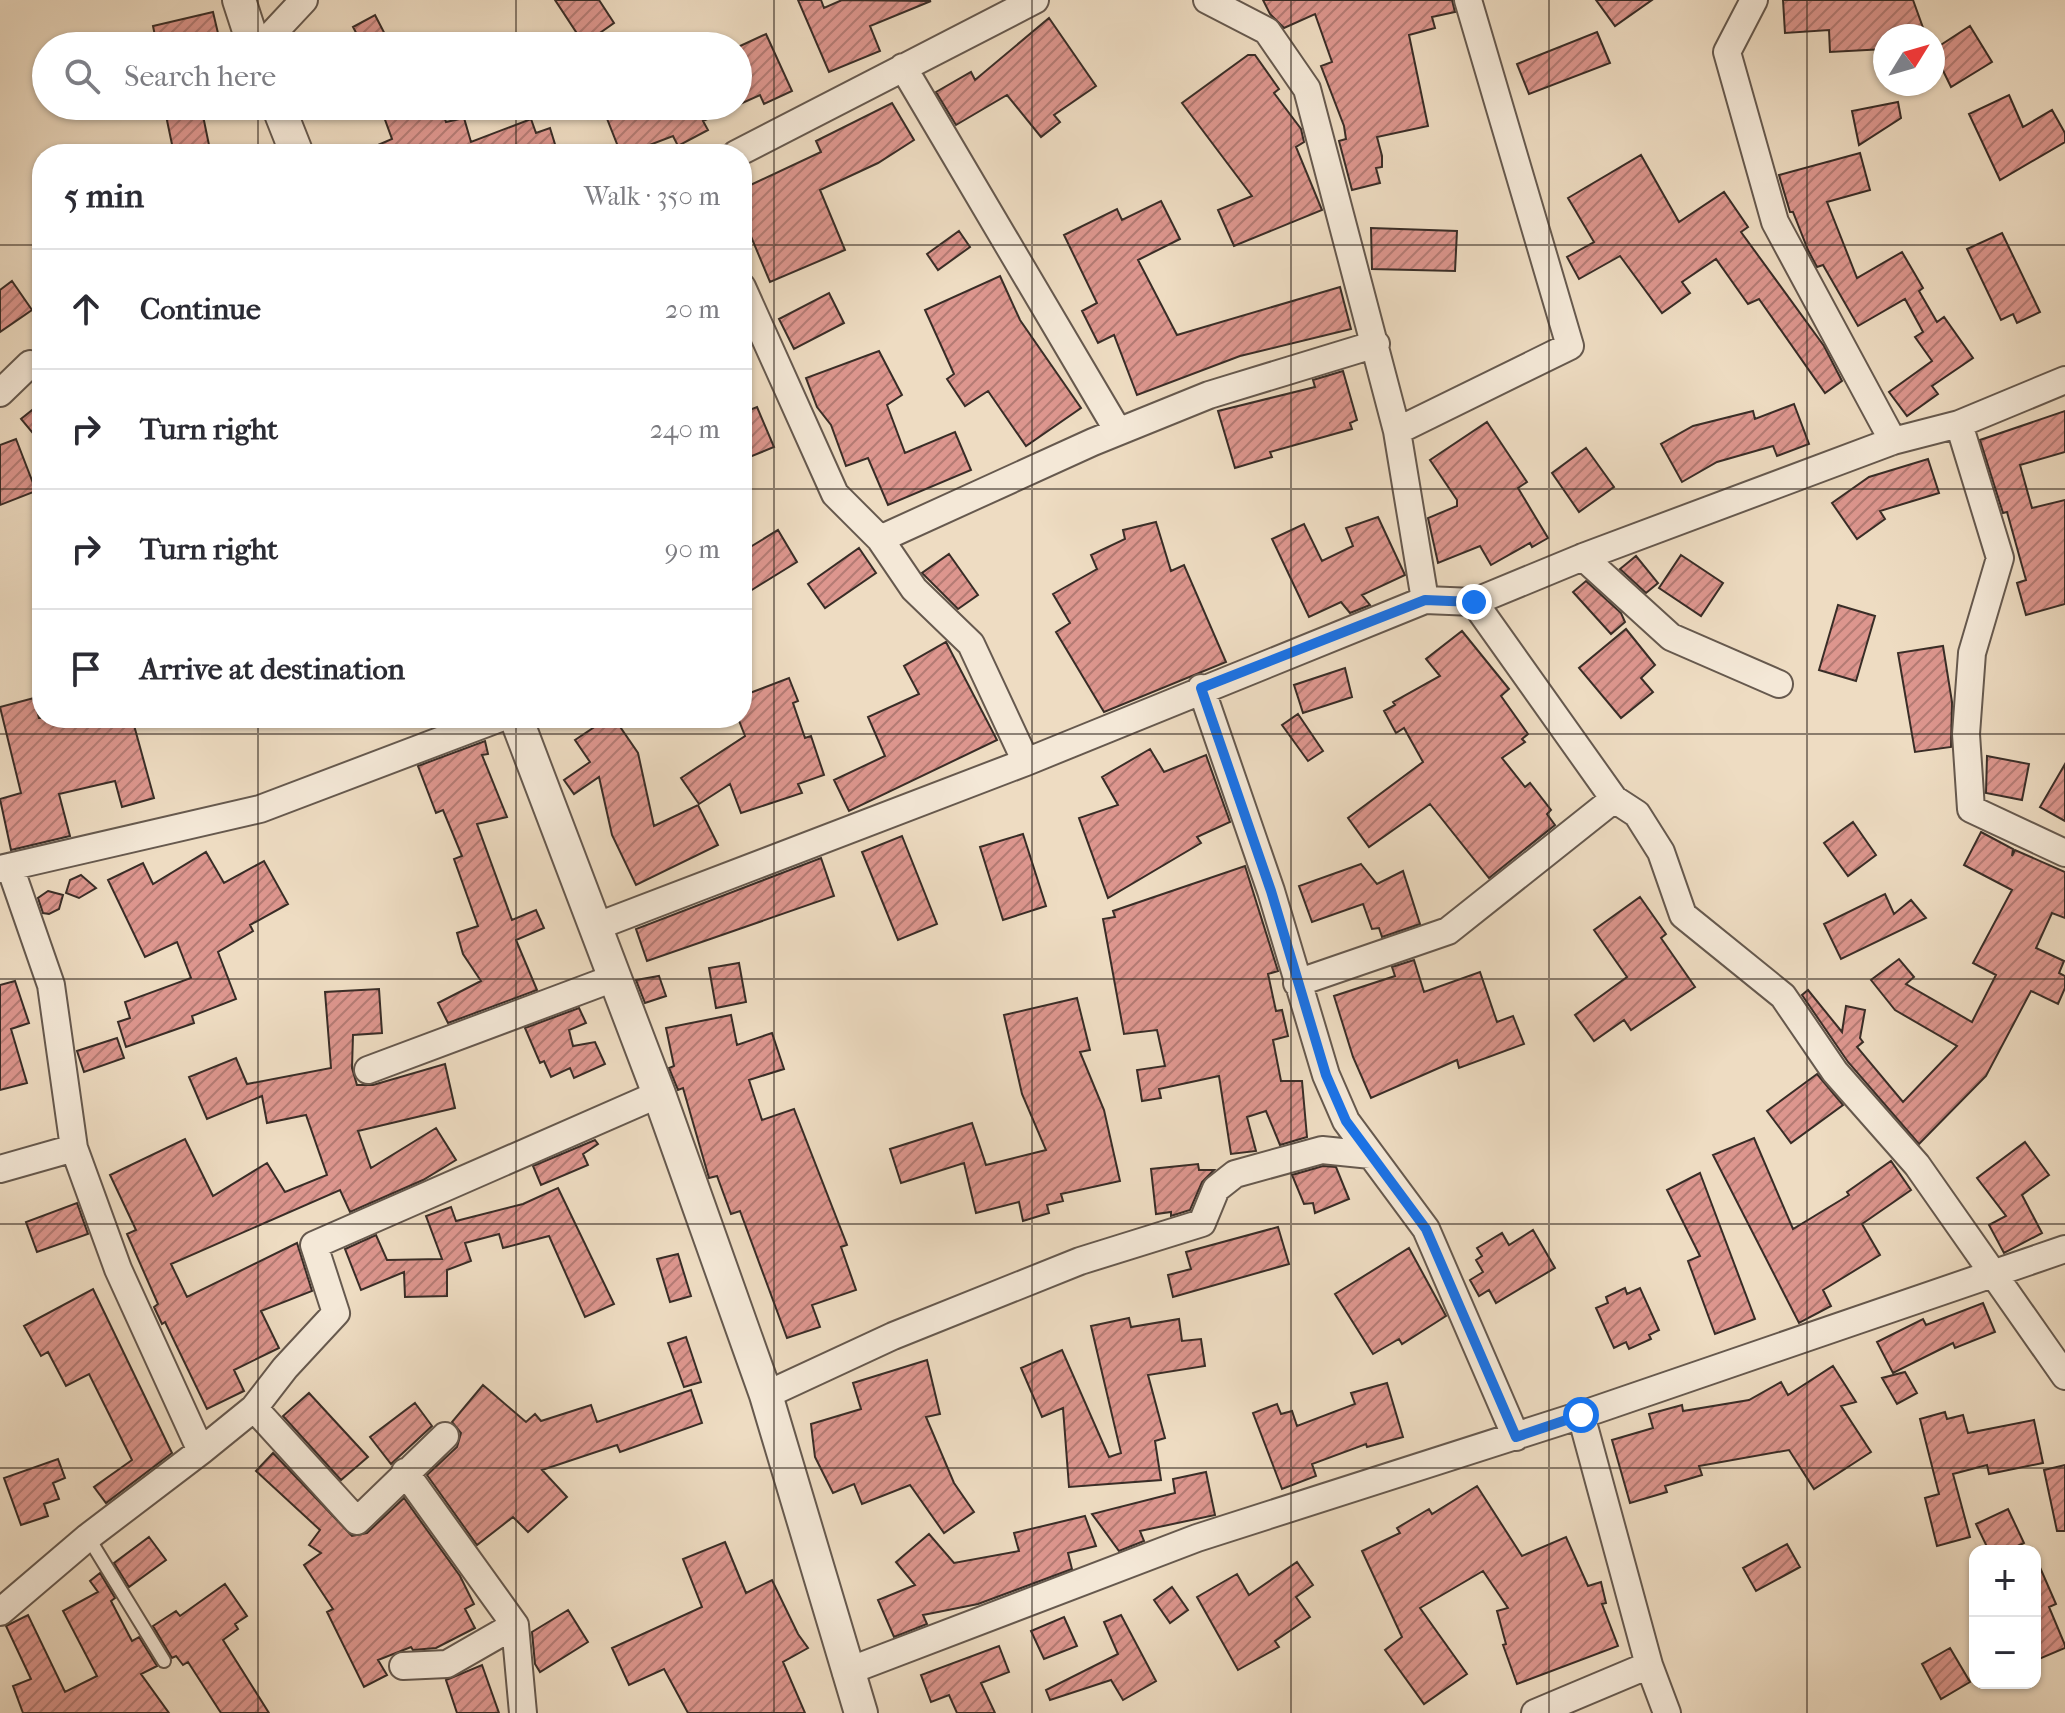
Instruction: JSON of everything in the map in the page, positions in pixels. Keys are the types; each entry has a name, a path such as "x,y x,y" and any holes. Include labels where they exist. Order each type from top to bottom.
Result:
{"street":[{"path":"239,0 249,32"},
{"path":"274,32 304,0"},
{"path":"752,146 1035,0"},
{"path":"1207,0 1267,31 1307,89 1397,431 1425,600"},
{"path":"1397,431 1570,346 1468,0"},
{"path":"1754,0 1727,52 1775,222 1893,441"},
{"path":"903,67 1118,431"},
{"path":"284,120 293,144"},
{"path":"752,309 835,494 880,539 914,589 971,644 1026,762"},
{"path":"880,539 1118,431 1209,395 1376,344"},
{"path":"0,393 32,365"},
{"path":"595,927 1026,762 1201,688 1425,600 1474,602 1583,557 1893,441 1959,424 2065,380"},
{"path":"1959,424 2000,558 1972,653 1966,734 1971,809 2065,853"},
{"path":"1583,557 1671,637 1779,684"},
{"path":"1474,602 1614,799 1637,814 1661,852 1683,915 1783,996 1835,1072 1917,1165 2065,1376"},
{"path":"1201,688 1271,891 1326,1075 1346,1121 1426,1229 1516,1437"},
{"path":"201,1451 118,1269 74,1148 51,985 5,868 260,809 474,728"},
{"path":"520,728 659,1094 766,1395 846,1672 861,1713"},
{"path":"1297,983 1448,931 1614,799"},
{"path":"368,1070 614,978"},
{"path":"0,1612 88,1537 254,1408 285,1368 336,1313 314,1245 659,1094"},
{"path":"0,1169 74,1148"},
{"path":"766,1395 893,1336 1080,1261 1202,1223 1216,1189 1235,1174 1322,1150 1371,1155"},
{"path":"846,1672 1197,1538 1516,1437 2065,1249"},
{"path":"254,1408 357,1521 445,1436"},
{"path":"1581,1415 1649,1665 1667,1713"},
{"path":"405,1472 515,1625 523,1713"},
{"path":"403,1666 447,1664 515,1625"},
{"path":"1535,1713 1649,1665"}],"lane":[{"path":"88,1537 164,1661"}],"building":[{"path":"555,0 599,0 614,23 601,32 576,32"},
{"path":"798,0 821,0 824,8 842,0 931,1 870,26 880,51 829,72"},
{"path":"1263,0 1452,0 1455,12 1432,17 1435,28 1409,35 1428,126 1377,137 1382,156 1382,167 1376,168 1380,183 1352,190 1339,141 1346,139 1344,126 1321,66 1332,62 1315,14 1284,28 1270,14"},
{"path":"1596,0 1652,0 1615,26"},
{"path":"1783,0 1913,0 1922,24 1873,24 1873,50 1830,52 1829,30 1785,33"},
{"path":"213,12 218,32 154,32 153,26"},
{"path":"375,15 384,32 356,32 353,27"},
{"path":"1049,18 1096,86 1054,115 1060,122 1041,137 1007,95 956,125 936,92 971,72 975,80"},
{"path":"1970,26 1992,62 1951,87 1945,75 1945,42"},
{"path":"1597,32 1610,63 1529,94 1517,64"},
{"path":"766,34 792,91 764,104 760,95 752,99 752,40"},
{"path":"1248,55 1255,55 1279,89 1274,93 1301,129 1304,142 1296,147 1322,210 1234,246 1218,210 1252,196 1182,103"},
{"path":"2009,95 2023,127 2052,110 2065,133 2065,142 2000,180 1969,114"},
{"path":"1898,102 1901,118 1859,145 1852,111"},
{"path":"892,103 914,140 878,163 820,190 845,250 770,282 752,239 752,184 821,152 816,141"},
{"path":"167,120 204,120 209,144 172,144"},
{"path":"385,120 465,120 471,142 531,120 536,133 550,128 555,144 380,144 392,139"},
{"path":"608,120 705,120 708,130 682,144 677,144 673,136 652,144 617,144"},
{"path":"1860,153 1870,190 1827,202 1857,278 1902,252 1923,288 1919,291 1937,322 1944,317 1973,358 1932,386 1938,394 1907,416 1889,392 1932,361 1915,337 1923,332 1905,299 1858,326 1823,265 1817,267 1808,250 1793,212 1790,212 1779,175"},
{"path":"1641,155 1679,222 1724,192 1748,227 1741,232 1824,346 1842,381 1825,393 1759,299 1748,304 1716,259 1682,282 1690,293 1662,313 1620,256 1579,279 1567,257 1594,242 1568,198"},
{"path":"1161,201 1180,239 1138,260 1177,335 1340,287 1351,329 1240,356 1137,395 1114,335 1098,343 1082,311 1097,303 1064,235 1117,209 1122,220"},
{"path":"1371,228 1457,231 1455,271 1372,269"},
{"path":"959,231 970,247 938,270 927,254"},
{"path":"2002,233 2040,312 2017,323 2013,314 2001,320 1967,249"},
{"path":"1000,276 1020,320 1081,408 1026,446 988,391 965,406 947,379 954,374 925,310"},
{"path":"12,281 32,310 0,332 0,290"},
{"path":"829,293 844,323 794,349 779,319"},
{"path":"879,351 902,395 887,405 905,453 955,432 971,470 888,505 868,458 846,466 831,425 817,407 806,378"},
{"path":"1343,371 1357,420 1350,423 1352,429 1270,452 1272,457 1235,468 1218,411 1315,387 1313,380"},
{"path":"1794,404 1809,444 1777,456 1773,446 1717,462 1682,482 1661,444 1693,426 1753,411 1755,419"},
{"path":"757,407 774,447 752,456 752,409"},
{"path":"32,410 32,432 21,419"},
{"path":"2065,411 2065,452 2020,465 2032,508 2065,500 2065,604 2026,615 2017,583 2026,580 2007,512 2003,513 1980,440"},
{"path":"1487,422 1527,482 1518,488 1548,538 1532,547 1530,543 1491,565 1480,546 1438,563 1428,518 1457,506 1457,500 1430,460"},
{"path":"16,439 32,481 32,493 0,505 0,445"},
{"path":"1586,448 1614,487 1579,512 1552,473"},
{"path":"1928,459 1939,493 1880,511 1885,519 1857,539 1832,503 1869,477"},
{"path":"1378,517 1405,575 1362,595 1370,605 1350,613 1341,602 1309,617 1272,539 1304,524 1322,561 1353,546 1346,528"},
{"path":"1156,522 1171,571 1184,565 1226,662 1104,712 1056,632 1070,623 1053,594 1097,569 1091,555 1125,539 1123,530"},
{"path":"778,530 797,562 752,590 752,546"},
{"path":"859,548 876,573 825,608 808,584"},
{"path":"949,554 978,595 958,609 922,573"},
{"path":"1681,555 1723,583 1701,616 1659,588"},
{"path":"1636,556 1658,583 1646,593 1620,569"},
{"path":"1586,581 1621,613 1625,622 1611,634 1573,592"},
{"path":"1838,605 1875,616 1856,681 1819,670"},
{"path":"1626,629 1655,665 1641,678 1653,692 1621,718 1579,668"},
{"path":"1462,631 1509,689 1501,696 1528,734 1522,739 1525,742 1502,758 1525,787 1530,783 1551,810 1547,814 1555,825 1489,878 1430,804 1369,847 1348,818 1423,762 1404,728 1396,733 1384,711 1395,705 1393,702 1440,676 1426,659"},
{"path":"946,642 997,740 849,811 834,780 885,756 868,717 919,694 904,666"},
{"path":"1943,646 1952,702 1951,747 1915,752 1898,653"},
{"path":"1345,668 1352,697 1303,713 1294,685"},
{"path":"789,678 798,701 793,703 805,738 811,736 824,775 798,784 802,793 741,813 730,784 699,804 681,778 745,736 742,728 752,728 752,692"},
{"path":"32,699 32,728 135,728 154,798 122,807 115,781 59,794 70,836 11,850 0,799 21,793 0,707"},
{"path":"1298,714 1323,751 1308,761 1282,725"},
{"path":"593,728 621,728 638,753 654,826 698,805 718,845 636,885 612,835 599,777 574,794 564,780 590,762 575,740"},
{"path":"485,741 488,754 482,755 507,817 477,824 512,920 536,910 544,928 516,940 537,990 448,1023 438,1003 481,981 463,954 457,933 478,926 454,859 462,856 443,810 436,813 418,766"},
{"path":"1150,749 1164,772 1206,755 1230,822 1197,837 1201,843 1108,898 1079,818 1118,805 1102,777"},
{"path":"1987,756 2029,764 2022,800 1986,793"},
{"path":"2065,764 2065,821 2040,807"},
{"path":"1853,822 1876,855 1848,876 1824,843"},
{"path":"1981,832 2013,849 2012,856 2015,850 2065,872 2065,918 2052,913 2036,948 2064,961 2059,973 2065,976 2065,988 2058,1004 2031,991 1986,1076 1919,1144 1848,1062 1802,995 1808,990 1842,1032 1846,1006 1865,1010 1860,1038 1863,1042 1857,1047 1903,1102 1957,1046 1895,1010 1871,980 1899,959 1914,977 1906,984 1972,1022 1996,975 1973,963 2012,890 1964,865"},
{"path":"1023,834 1046,906 1003,920 980,847"},
{"path":"902,836 937,924 898,940 862,852"},
{"path":"206,852 224,883 264,861 288,904 250,925 253,931 218,952 236,999 192,1016 194,1023 126,1047 118,1022 130,1018 125,1002 191,978 177,942 145,957 108,880 143,863 153,884"},
{"path":"821,858 834,896 647,961 636,929"},
{"path":"1361,864 1377,884 1403,871 1420,924 1382,937 1379,928 1372,929 1363,904 1312,922 1299,886"},
{"path":"1245,866 1278,971 1268,974 1276,1011 1282,1010 1288,1036 1273,1040 1281,1081 1302,1081 1307,1137 1280,1145 1266,1111 1247,1117 1256,1151 1231,1154 1219,1076 1159,1089 1161,1098 1142,1101 1137,1070 1165,1066 1157,1030 1124,1034 1103,919 1115,917 1113,911"},
{"path":"81,875 96,888 79,898 66,893 70,880"},
{"path":"48,891 63,895 59,909 49,914 43,913 38,898"},
{"path":"1885,894 1894,914 1911,900 1926,918 1841,959 1824,924"},
{"path":"1640,897 1666,934 1661,938 1695,987 1631,1030 1624,1020 1594,1041 1575,1015 1627,977 1594,930"},
{"path":"1414,960 1424,992 1480,972 1497,1022 1513,1016 1524,1044 1459,1068 1457,1060 1371,1098 1353,1057 1334,996 1395,976 1392,967"},
{"path":"739,963 746,1002 716,1008 709,968"},
{"path":"659,976 666,996 645,1003 636,980"},
{"path":"15,981 29,1023 11,1029 27,1083 0,1090 0,985"},
{"path":"379,989 382,1033 353,1035 352,1068 357,1085 373,1085 445,1064 455,1108 358,1131 371,1168 436,1128 456,1160 423,1180 350,1212 340,1190 171,1264 187,1297 297,1243 312,1291 261,1311 279,1348 234,1370 244,1391 207,1409 165,1322 162,1324 154,1307 158,1304 127,1234 136,1230 110,1175 185,1139 213,1196 267,1163 285,1192 327,1175 306,1115 267,1123 262,1096 207,1119 189,1077 236,1058 247,1084 331,1068 325,992"},
{"path":"1077,998 1090,1050 1080,1052 1104,1110 1120,1181 1061,1194 1063,1201 1047,1205 1049,1213 1023,1221 1019,1202 976,1213 964,1163 901,1183 890,1149 972,1123 986,1165 1046,1150 1022,1094 1004,1015"},
{"path":"579,1008 586,1023 569,1030 573,1046 595,1042 605,1064 574,1078 570,1068 551,1077 544,1061 540,1063 525,1028"},
{"path":"731,1015 737,1045 772,1033 784,1069 749,1080 762,1120 794,1109 847,1245 841,1247 856,1290 812,1305 820,1327 787,1338 740,1211 731,1214 717,1176 709,1178 683,1088 678,1090 669,1068 674,1066 666,1028"},
{"path":"117,1038 124,1058 84,1072 77,1051"},
{"path":"1817,1074 1843,1105 1791,1143 1767,1111"},
{"path":"1754,1138 1793,1229 1849,1195 1847,1192 1891,1161 1911,1190 1862,1224 1880,1255 1823,1290 1831,1306 1799,1323 1713,1155"},
{"path":"595,1140 598,1144 583,1154 588,1165 541,1185 533,1166"},
{"path":"2025,1142 2049,1175 2022,1195 2042,1233 2004,1253 1989,1225 2006,1216 1977,1178"},
{"path":"1198,1164 1199,1170 1214,1170 1202,1182 1190,1210 1171,1216 1171,1212 1156,1214 1151,1169"},
{"path":"1323,1166 1336,1167 1349,1199 1315,1213 1313,1203 1304,1204 1292,1175"},
{"path":"1700,1173 1755,1319 1715,1334 1688,1261 1700,1256 1667,1190"},
{"path":"558,1188 614,1304 585,1317 549,1236 503,1248 499,1234 465,1243 471,1261 447,1270 447,1296 405,1297 404,1272 361,1290 345,1249 376,1235 387,1260 442,1259 426,1216 451,1207 456,1221 523,1204"},
{"path":"77,1203 88,1234 37,1252 26,1222"},
{"path":"1278,1227 1289,1264 1173,1297 1168,1275 1191,1269 1186,1252"},
{"path":"1533,1230 1555,1268 1496,1303 1489,1290 1479,1296 1470,1280 1483,1272 1476,1260 1482,1256 1477,1248 1502,1233 1509,1245"},
{"path":"1409,1248 1446,1316 1402,1344 1399,1339 1373,1354 1335,1294"},
{"path":"678,1254 691,1296 670,1302 657,1259"},
{"path":"1625,1288 1627,1294 1640,1288 1659,1330 1649,1335 1651,1339 1629,1349 1626,1342 1614,1348 1596,1308 1608,1303 1606,1297"},
{"path":"93,1289 172,1453 106,1503 94,1487 132,1460 89,1374 66,1386 48,1352 41,1356 24,1326"},
{"path":"1983,1303 1995,1332 1955,1348 1953,1343 1893,1373 1877,1342 1923,1319 1926,1325"},
{"path":"1129,1318 1131,1327 1179,1319 1182,1341 1201,1339 1205,1366 1148,1375 1165,1438 1155,1441 1161,1480 1069,1487 1063,1408 1042,1417 1021,1368 1062,1350 1109,1457 1121,1453 1091,1326"},
{"path":"686,1337 701,1382 684,1387 668,1343"},
{"path":"927,1360 940,1414 926,1417 954,1483 974,1512 944,1533 910,1485 862,1504 854,1484 833,1493 815,1457 811,1424 861,1409 853,1383"},
{"path":"1833,1366 1856,1402 1841,1406 1871,1452 1814,1489 1789,1450 1699,1466 1702,1475 1665,1486 1667,1492 1630,1503 1612,1440 1653,1428 1649,1414 1682,1405 1683,1411 1749,1400 1781,1382 1788,1395"},
{"path":"1905,1372 1917,1393 1897,1404 1882,1378"},
{"path":"1387,1383 1403,1437 1367,1447 1366,1444 1312,1464 1316,1476 1282,1489 1253,1413 1277,1404 1281,1414 1292,1411 1297,1426 1355,1404 1351,1393"},
{"path":"483,1385 526,1422 535,1414 541,1421 591,1405 597,1422 691,1390 702,1423 620,1452 617,1445 542,1470 567,1497 528,1532 513,1517 477,1545 427,1475 457,1447 461,1433 452,1422"},
{"path":"309,1393 368,1457 341,1480 283,1416"},
{"path":"415,1403 432,1426 391,1464 370,1437"},
{"path":"1945,1412 1947,1419 1963,1415 1968,1433 2034,1420 2043,1463 1989,1474 1987,1465 1953,1474 1970,1537 1937,1546 1925,1498 1939,1494 1920,1419"},
{"path":"273,1453 352,1536 367,1533 404,1498 460,1576 474,1604 465,1609 475,1628 436,1648 413,1650 411,1647 378,1660 387,1675 364,1687 327,1612 333,1609 304,1565 321,1553 309,1545 320,1530 256,1471"},
{"path":"58,1459 65,1478 53,1483 59,1499 44,1504 48,1516 21,1525 4,1478"},
{"path":"2065,1465 2065,1531 2057,1531 2044,1470"},
{"path":"1206,1472 1215,1515 1140,1531 1144,1541 1119,1551 1092,1514 1175,1493 1173,1479"},
{"path":"1477,1486 1522,1556 1566,1537 1588,1586 1601,1582 1606,1603 1602,1604 1618,1646 1517,1684 1503,1645 1506,1644 1497,1611 1508,1608 1483,1571 1420,1608 1467,1674 1424,1704 1385,1650 1402,1637 1362,1551 1400,1533 1397,1528 1429,1509 1432,1514"},
{"path":"2008,1509 2024,1543 1986,1545 1976,1524"},
{"path":"1085,1516 1096,1546 1068,1553 1072,1569 978,1604 923,1615 927,1624 894,1637 878,1600 915,1585 896,1562 929,1534 954,1563 1019,1551 1014,1533"},
{"path":"149,1537 166,1560 129,1587 114,1563"},
{"path":"725,1542 746,1593 772,1580 808,1648 783,1662 805,1713 688,1713 664,1669 629,1685 612,1648 702,1607 683,1559"},
{"path":"1787,1544 1800,1567 1756,1591 1743,1568"},
{"path":"1297,1562 1313,1585 1296,1597 1310,1617 1275,1641 1279,1647 1238,1670 1197,1597 1237,1574 1249,1595"},
{"path":"2041,1570 2056,1604 2049,1607 2065,1648 2041,1658"},
{"path":"100,1573 115,1598 111,1601 132,1641 139,1637 157,1666 141,1674 169,1713 23,1713 13,1686 31,1679 6,1626 28,1615 65,1692 97,1676 63,1611 98,1592 90,1581"},
{"path":"225,1584 247,1616 235,1624 238,1629 223,1640 269,1713 221,1713 188,1662 183,1665 176,1656 172,1658 153,1626 176,1611 180,1616"},
{"path":"1172,1587 1188,1610 1170,1623 1154,1600"},
{"path":"568,1610 588,1642 540,1672 535,1664 532,1632"},
{"path":"1121,1615 1156,1681 1123,1700 1111,1680 1050,1700 1046,1690 1118,1654 1104,1622"},
{"path":"1064,1617 1077,1646 1044,1659 1031,1631"},
{"path":"999,1646 1009,1672 981,1683 995,1713 957,1713 949,1695 931,1702 921,1675"},
{"path":"1950,1648 1969,1683 1941,1699 1922,1664"},
{"path":"482,1665 499,1713 457,1713 446,1680"}],"route":[{"path":"1474,602 1425,600 1201,688 1271,891 1326,1075 1346,1121 1426,1229 1516,1437 1581,1415"}]}
